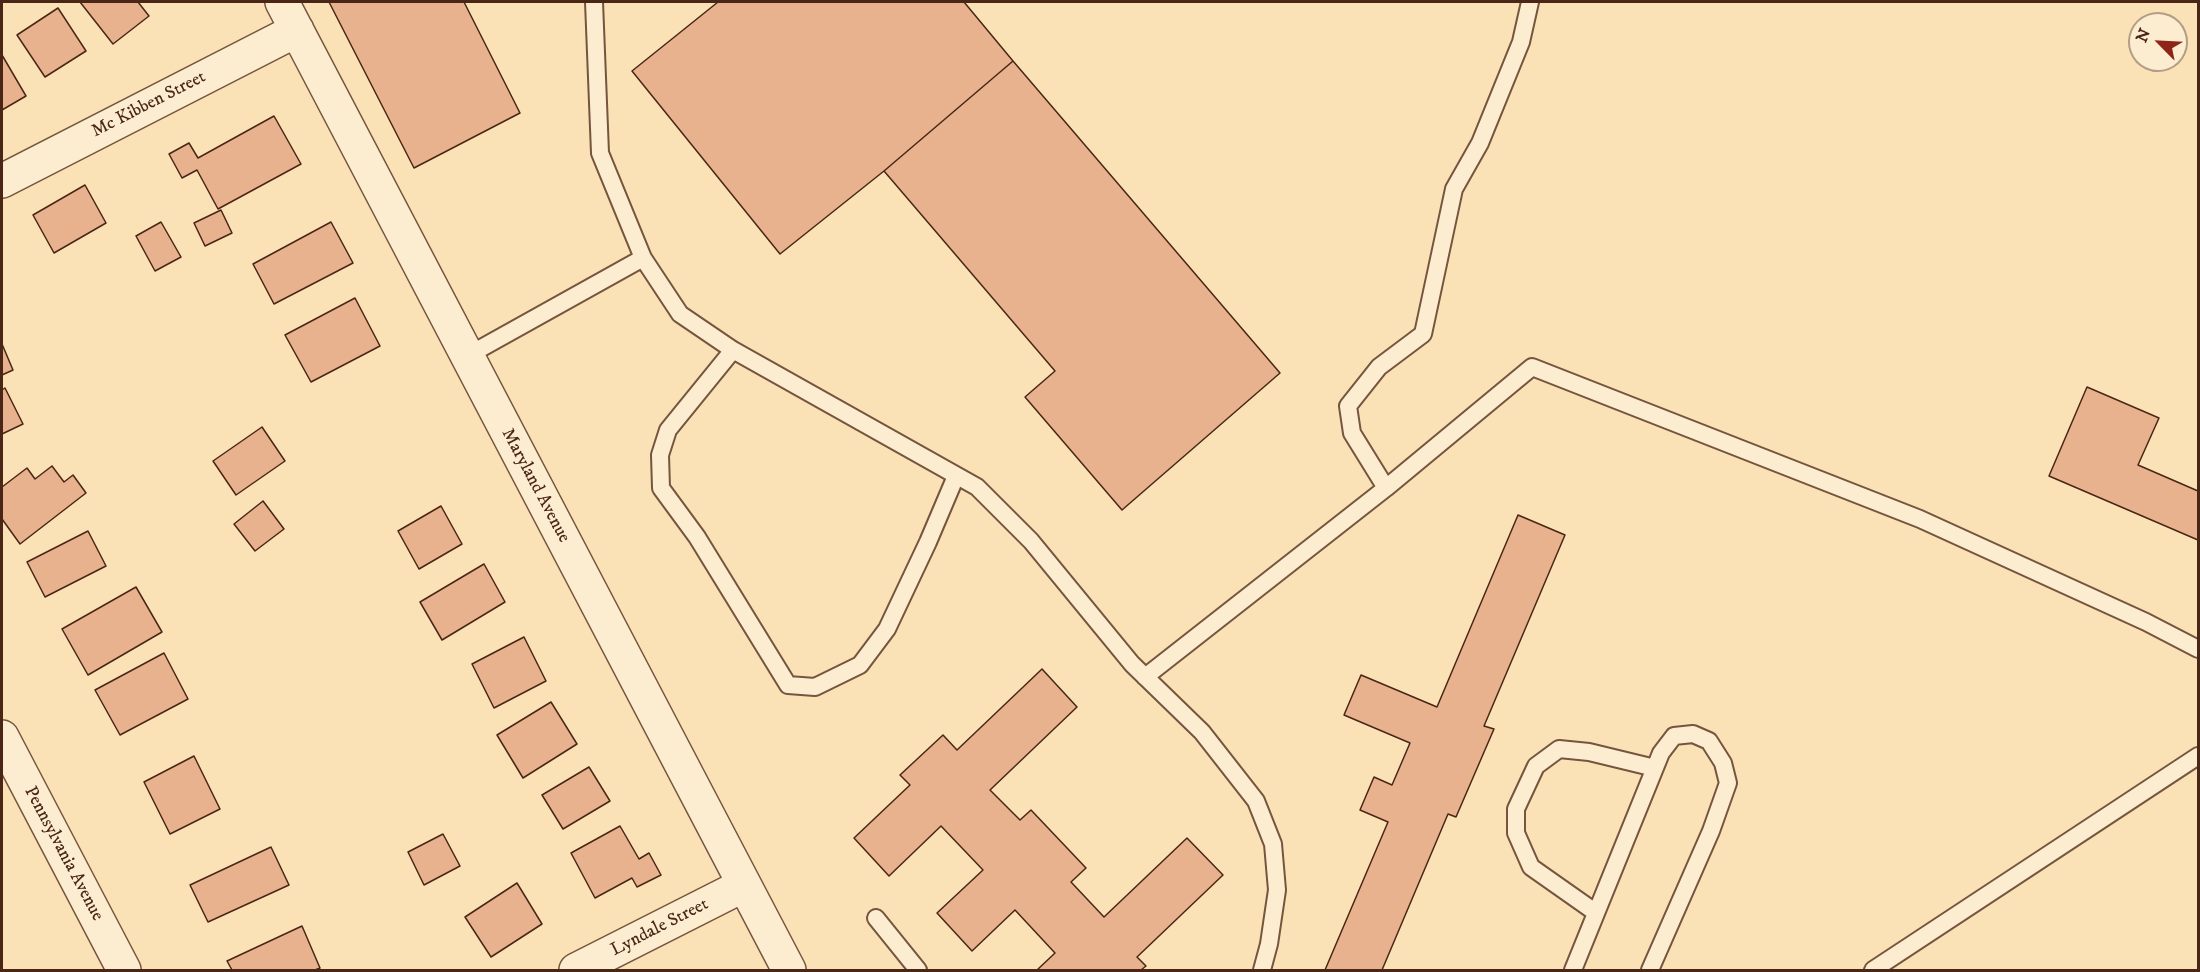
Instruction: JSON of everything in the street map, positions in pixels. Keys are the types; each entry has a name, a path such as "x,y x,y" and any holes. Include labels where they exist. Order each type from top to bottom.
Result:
{"street":[{"name":"Maryland Avenue","path":"282,2 789,970"},
{"name":"Mc Kibben Street","path":"2,181 297,30"},
{"name":"Pennsylvania Avenue","path":"2,737 124,970"},
{"name":"Lyndale Street","path":"576,970 744,885"}],"lane":[{"path":"594,2 600,153 643,258 680,314 733,350 977,487 1031,541 1132,664 1202,732 1256,801 1272,844 1276,890 1269,944 1262,970"},
{"path":"1386,488 1352,433 1348,406 1379,367 1423,334 1454,189 1480,143 1521,42 1530,2"},
{"path":"467,356 643,258"},
{"path":"733,350 668,430 660,455 661,488 697,537 788,685 815,687 860,665 887,629 956,476"},
{"path":"1145,677 1386,488 1532,367 1920,519 2146,622 2199,649"},
{"path":"1573,970 1661,753 1674,736 1693,734 1709,741 1723,763 1728,783 1711,831 1650,970"},
{"path":"1595,912 1531,867 1516,833 1516,810 1536,766 1559,749 1589,752 1655,768"},
{"path":"1873,970 2199,756"},
{"path":"876,918 918,970"}],"building":[{"path":"80,2 138,2 149,16 113,44"},
{"path":"329,2 464,2 520,113 414,168"},
{"path":"718,2 964,2 1013,61 884,171 780,254 632,71"},
{"path":"58,8 86,51 45,77 17,35"},
{"path":"2,55 26,96 2,110"},
{"path":"1013,61 1280,373 1122,510 1025,397 1055,371 884,171"},
{"path":"274,116 301,164 218,209 197,170 182,178 169,154 189,143 198,158"},
{"path":"85,185 106,223 54,253 33,215"},
{"path":"221,210 232,233 205,246 194,223"},
{"path":"161,222 181,257 155,271 136,236"},
{"path":"331,222 353,263 274,304 253,264"},
{"path":"355,298 380,346 311,382 285,335"},
{"path":"2,344 13,370 2,375"},
{"path":"2087,387 2159,418 2138,465 2198,491 2198,540 2049,476"},
{"path":"5,388 23,424 2,434 2,390"},
{"path":"262,427 285,461 236,495 213,461"},
{"path":"52,466 64,482 73,475 86,493 20,544 2,519 2,487 27,468 35,479"},
{"path":"263,501 284,529 255,551 234,524"},
{"path":"441,506 462,544 419,569 398,531"},
{"path":"1518,515 1565,535 1484,726 1494,729 1456,817 1448,814 1382,970 1325,970 1388,822 1360,810 1374,777 1392,785 1410,743 1344,715 1361,675 1437,707"},
{"path":"88,531 106,566 45,597 27,562"},
{"path":"484,564 505,602 442,640 420,602"},
{"path":"136,587 162,632 88,675 62,629"},
{"path":"524,637 546,681 494,708 472,664"},
{"path":"164,653 188,699 120,735 95,690"},
{"path":"1042,669 1077,707 990,790 1020,820 1031,810 1086,868 1071,882 1104,917 1187,838 1223,875 1137,957 1146,966 1141,970 1037,970 1055,953 1015,910 972,951 937,913 983,870 941,826 889,876 854,838 910,785 900,775 943,735 957,750"},
{"path":"551,702 577,744 523,778 497,735"},
{"path":"194,756 220,809 170,834 144,782"},
{"path":"589,767 610,801 563,829 542,795"},
{"path":"620,826 639,859 649,853 661,875 637,887 632,878 595,898 571,853"},
{"path":"443,834 460,866 424,885 408,852"},
{"path":"271,847 289,885 208,922 190,885"},
{"path":"517,883 542,924 491,957 465,917"},
{"path":"302,926 320,968 315,970 232,970 227,961"}]}
